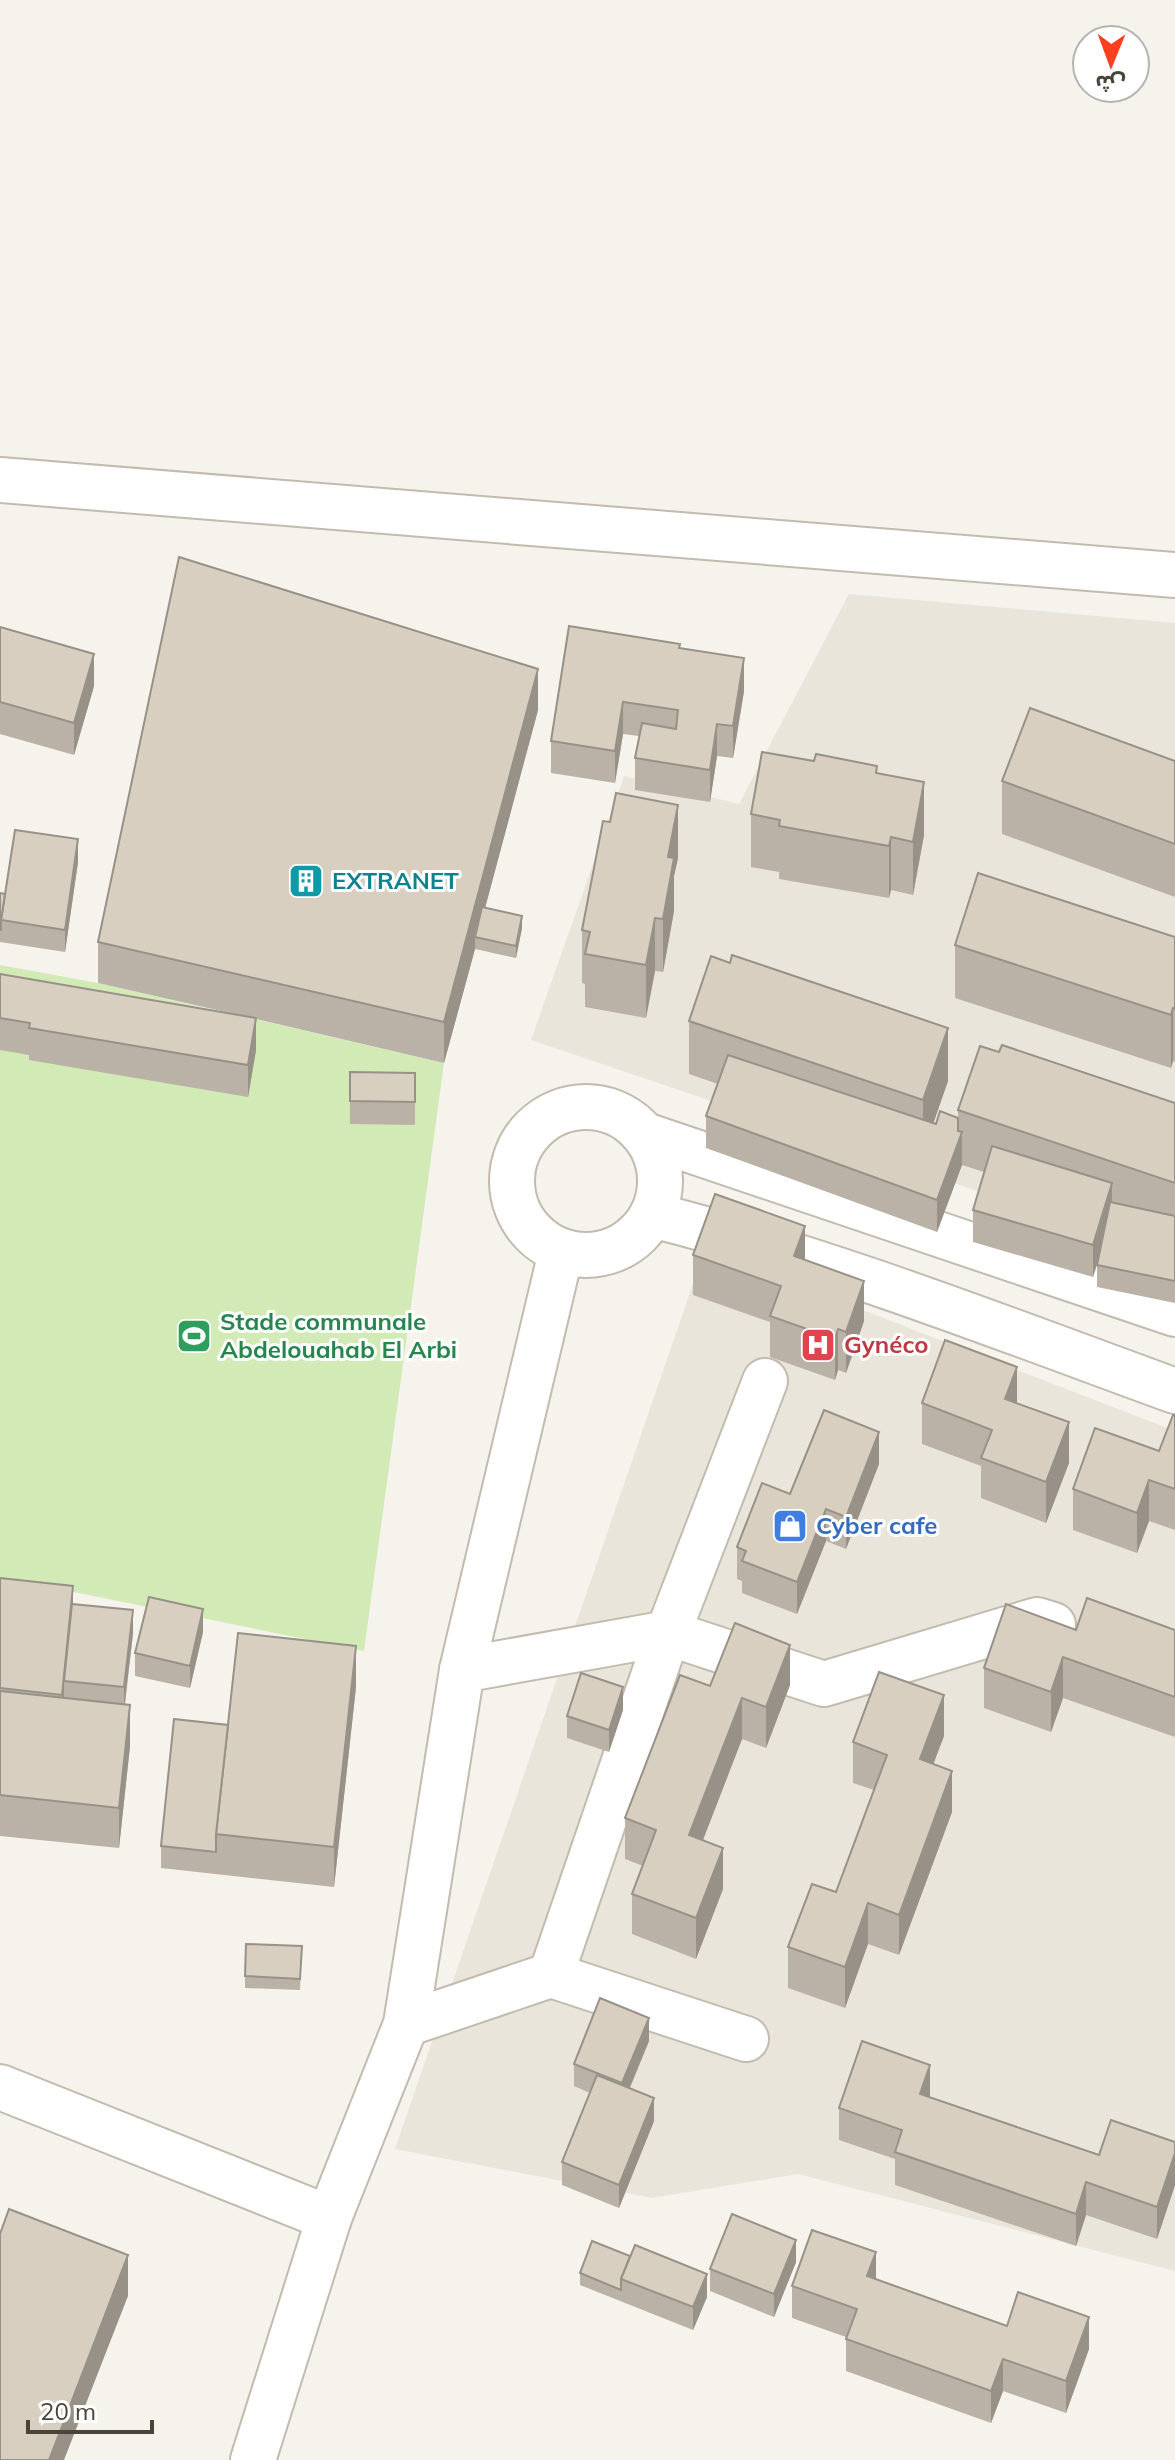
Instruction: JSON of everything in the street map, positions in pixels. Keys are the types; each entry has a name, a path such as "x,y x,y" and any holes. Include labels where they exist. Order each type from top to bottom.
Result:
{"street":[{"path":"0,480 1175,575"},
{"path":"569,1108 611,1110 630,1120 645,1135 655,1154 660,1174 659,1196 652,1215 623,1246 603,1254 561,1252 542,1242 526,1227 516,1208 511,1188 512,1166 519,1147 532,1129 549,1116 569,1108"},
{"path":"645,1135 1175,1314"},
{"path":"652,1215 734,1236 912,1295 1175,1391"},
{"path":"253,2460 329,2218 406,2024 462,1670 561,1252"},
{"path":"551,1975 668,1633 765,1381"},
{"path":"462,1670 668,1633 824,1684 1037,1620 1098,1637"},
{"path":"406,2024 551,1975 746,2039"},
{"path":"0,2087 329,2218"}],"shaded area":[{"path":"849,594 1175,623 1175,1258 531,1040 624,776 739,804"},
{"path":"705,1249 1175,1431 1175,2271 798,2174 652,2198 395,2149"}],"green space":[{"name":"Stade communale Abdelouahab El Arbi","path":"0,965 98,983 444,1063 364,1651 0,1577"}],"building":[{"name":"EXTRANET","path":"179,557 538,669 444,1022 98,942"},
{"path":"569,626 744,658 733,726 717,724 710,770 635,758 642,723 676,729 678,710 623,702 615,751 551,741"},
{"path":"0,627 94,654 74,723 0,702"},
{"path":"1030,708 1175,761 1175,844 1002,781"},
{"path":"762,752 814,761 816,754 877,766 876,773 924,782 913,842 891,837 889,846 779,826 780,820 751,814"},
{"path":"616,793 678,805 668,857 674,858 663,919 655,918 646,965 585,954 590,932 582,930 603,821 610,822"},
{"path":"15,830 78,839 65,930 1,920"},
{"path":"978,873 1175,937 1175,1009 1171,1015 955,945"},
{"path":"0,893 5,894 1,930 0,930"},
{"path":"482,907 522,916 516,946 475,937"},
{"path":"732,955 948,1028 923,1100 689,1021 711,956 730,963"},
{"path":"0,974 256,1018 248,1065 29,1028 30,1023 0,1018"},
{"path":"1002,1045 1175,1103 1175,1183 958,1110 980,1046 999,1052"},
{"path":"728,1055 936,1124 940,1111 958,1118 958,1131 962,1132 937,1200 706,1116"},
{"path":"350,1072 415,1073 415,1102 350,1101"},
{"path":"992,1146 1112,1183 1093,1245 973,1210"},
{"path":"715,1194 805,1226 794,1256 864,1281 846,1332 838,1329 835,1339 770,1316 781,1286 693,1255"},
{"path":"1110,1202 1175,1216 1175,1281 1097,1265"},
{"path":"945,1340 1017,1367 1005,1399 1069,1422 1046,1482 981,1458 992,1430 922,1403"},
{"path":"824,1410 879,1432 846,1517 826,1509 797,1582 742,1561 746,1551 737,1547 762,1483 790,1494"},
{"path":"1173,1415 1175,1489 1149,1480 1137,1513 1073,1489 1095,1428 1159,1451"},
{"path":"0,1578 73,1586 62,1695 0,1688"},
{"path":"149,1597 203,1609 190,1666 135,1653"},
{"path":"1087,1598 1175,1630 1175,1697 1063,1657 1051,1692 984,1668 1006,1604 1076,1630"},
{"path":"72,1604 133,1610 124,1687 64,1681"},
{"path":"735,1623 790,1645 766,1707 742,1698 689,1835 723,1848 696,1918 632,1894 656,1830 625,1818 680,1675 710,1686"},
{"path":"238,1633 356,1646 334,1847 216,1834"},
{"path":"879,1672 944,1695 920,1759 952,1771 899,1915 868,1903 845,1967 788,1947 812,1884 836,1892 887,1755 853,1742"},
{"path":"581,1673 623,1687 609,1730 567,1716"},
{"path":"0,1691 130,1705 119,1808 0,1795"},
{"path":"174,1719 228,1725 216,1852 161,1846"},
{"path":"246,1944 302,1946 300,1979 245,1976"},
{"path":"600,1998 649,2018 622,2083 574,2064"},
{"path":"862,2041 930,2065 920,2094 1099,2155 1111,2120 1175,2142 1175,2153 1157,2207 1086,2182 1076,2214 895,2152 902,2130 839,2108"},
{"path":"597,2075 654,2098 619,2185 562,2162"},
{"path":"9,2209 128,2255 49,2460 0,2460 0,2234"},
{"path":"732,2214 796,2240 774,2294 710,2269"},
{"path":"812,2230 876,2252 867,2276 1007,2326 1018,2292 1089,2317 1066,2381 1003,2359 991,2391 846,2339 857,2309 792,2286"},
{"path":"592,2241 630,2256 621,2279 621,2290 580,2273"},
{"path":"635,2245 707,2274 693,2307 621,2279"}],"place":[{"name":"EXTRANET","path":"306,881"},
{"name":"Stade communale Abdelouahab El Arbi","path":"194,1336"},
{"name":"Gynéco","path":"818,1345"},
{"name":"Cyber cafe","path":"790,1526"}]}
